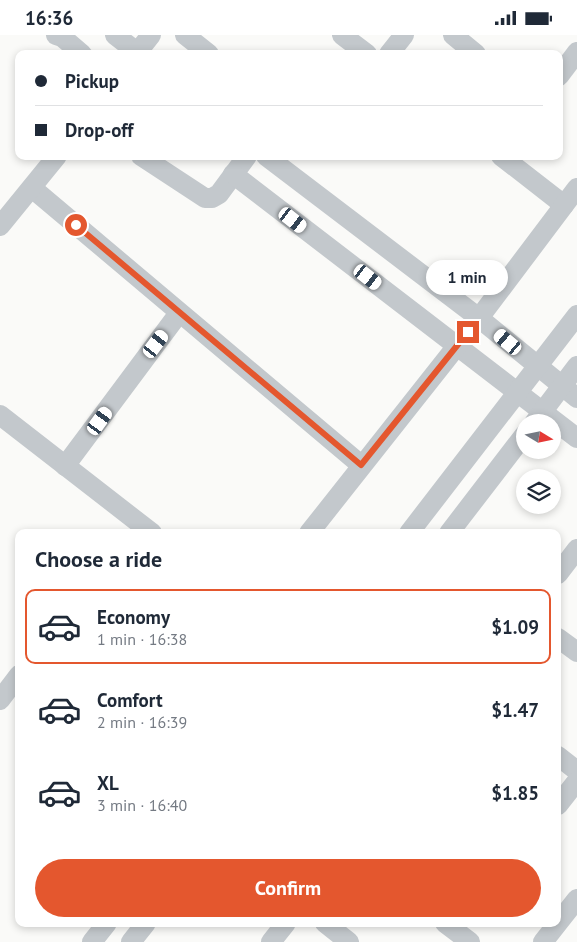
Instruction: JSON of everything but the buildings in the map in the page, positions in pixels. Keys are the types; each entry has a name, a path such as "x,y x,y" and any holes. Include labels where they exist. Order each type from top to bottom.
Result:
{"street":[{"path":"56,35 62,37 77,50"},
{"path":"115,35 132,50"},
{"path":"138,50 151,35"},
{"path":"185,35 204,50"},
{"path":"342,35 362,50"},
{"path":"392,50 404,35"},
{"path":"453,35 471,50"},
{"path":"563,71 577,52"},
{"path":"0,226 53,160"},
{"path":"147,160 204,198 212,198 218,194 244,160"},
{"path":"271,160 479,318 569,392"},
{"path":"506,160 564,205"},
{"path":"233,174 517,391 536,414"},
{"path":"312,529 479,318 577,187"},
{"path":"32,188 361,465"},
{"path":"66,466 179,313"},
{"path":"412,529 577,315"},
{"path":"542,414 569,392 577,367"},
{"path":"0,415 66,466 130,526"},
{"path":"561,429 577,438"},
{"path":"452,529 516,446"},
{"path":"561,569 577,549"},
{"path":"561,640 577,652"},
{"path":"0,700 15,680"},
{"path":"561,758 577,771"},
{"path":"561,801 577,781"},
{"path":"561,919 577,899"},
{"path":"92,942 104,927"},
{"path":"131,942 143,927"},
{"path":"271,942 283,927"},
{"path":"330,927 349,942"},
{"path":"543,942 555,927"}],"route":[{"path":"76,225 361,465 468,332"}]}
